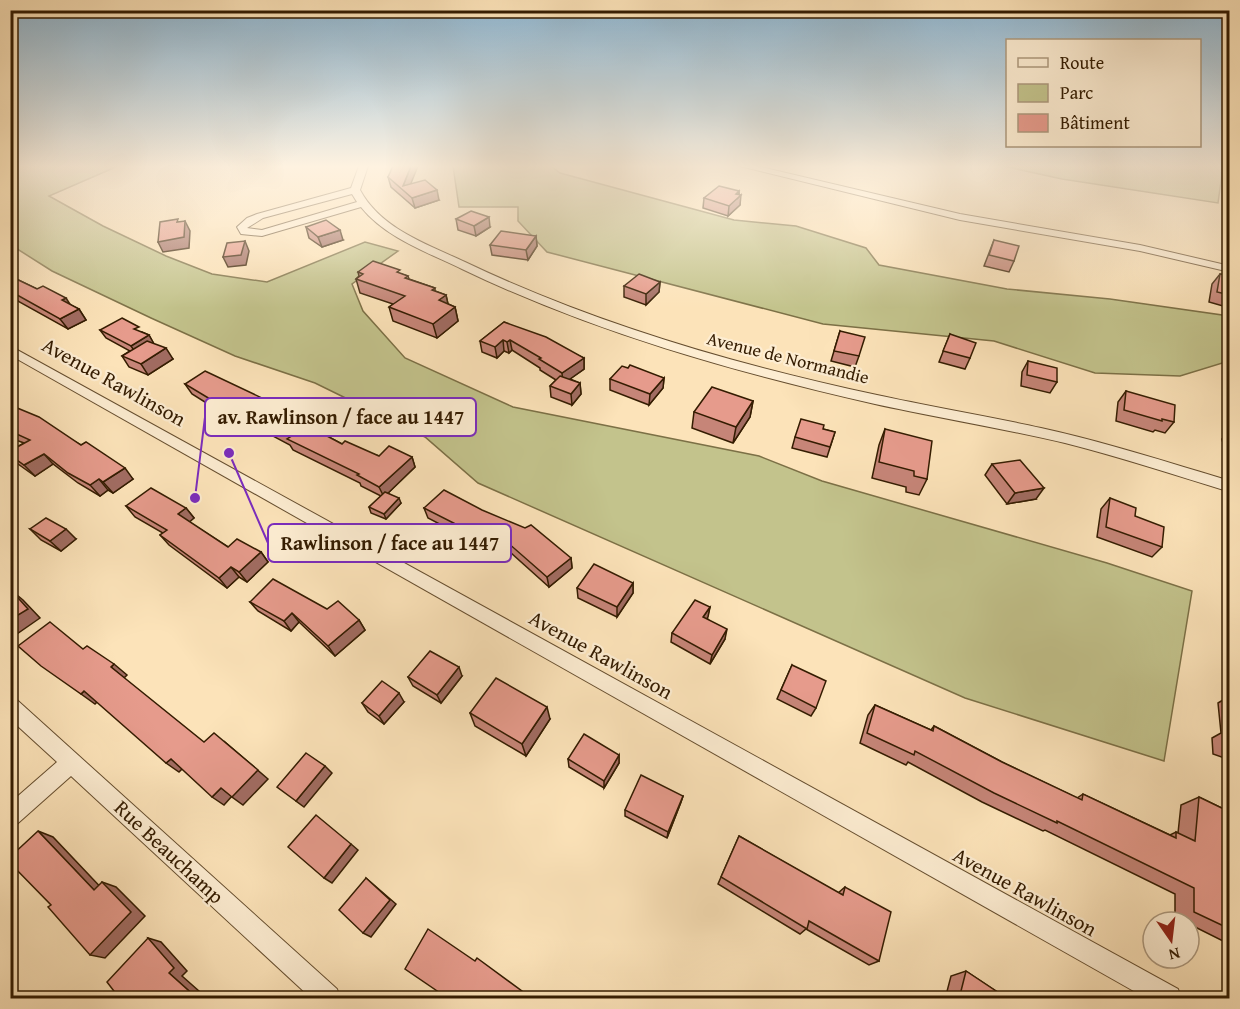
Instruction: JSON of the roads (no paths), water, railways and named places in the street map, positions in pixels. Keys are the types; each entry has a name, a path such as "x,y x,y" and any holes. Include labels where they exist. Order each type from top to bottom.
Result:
{"street":[{"path":"271,213 250,219 242,227 245,232 262,233 330,213"},
{"name":"Avenue de Normandie","path":"371,213 380,222 469,269 527,295 677,348 852,394 1068,439 1230,487"},
{"path":"943,213 1140,248 1230,269"},
{"name":"Avenue Rawlinson","path":"10,350 1169,999"},
{"name":"Rue Beauchamp","path":"10,706 328,999"},
{"path":"10,817 72,762"}],"place":[{"name":"Rawlinson / face au 1447","path":"229,453"},
{"name":"av. Rawlinson / face au 1447","path":"195,498"}]}
